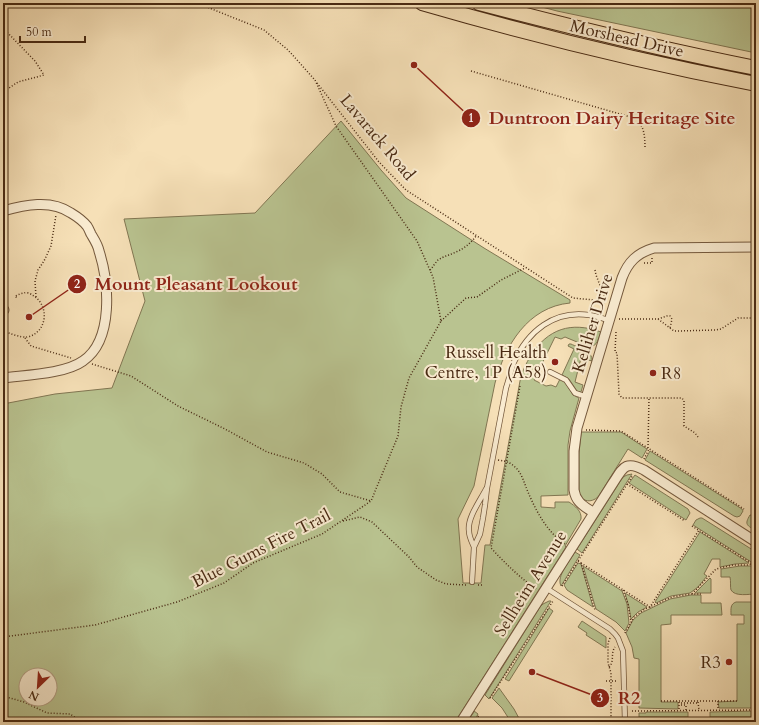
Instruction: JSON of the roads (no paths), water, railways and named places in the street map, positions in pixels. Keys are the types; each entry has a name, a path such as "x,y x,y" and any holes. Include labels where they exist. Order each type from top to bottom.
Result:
{"main road":[{"name":"Morshead Drive","path":"422,3 534,34 624,56 756,84"},
{"name":"Morshead Drive","path":"479,3 692,55 756,68"}],"street":[{"path":"3,211 35,204 50,204 70,212 87,226 99,249 105,273 107,301 104,325 99,342 92,353 83,361 68,369 3,378"},
{"name":"Kelliher Drive","path":"594,513 578,502 575,496 575,441 577,428 613,321 622,278 626,270 633,260 642,253 658,248 754,250"},
{"name":"Sellheim Avenue","path":"460,722 625,467 630,465 647,472 756,542"}],"lane":[{"path":"472,584 474,547 480,532 485,509 492,459 510,374 516,358 527,341 546,323 553,319 562,316 587,314 613,321"},
{"path":"550,372 566,380 576,393 587,397"},
{"path":"474,547 469,532 469,522 487,488"},
{"path":"544,591 608,628 618,638 622,645 624,657 625,722"}],"place":[{"name":"Duntroon Dairy Heritage Site","path":"414,65"},
{"name":"Mount Pleasant Lookout","path":"29,317"},
{"name":"Russell Health Centre, 1P (A58)","path":"555,362"},
{"name":"R8","path":"653,373"},
{"name":"R3","path":"729,662"},
{"name":"R2","path":"532,672"}]}
